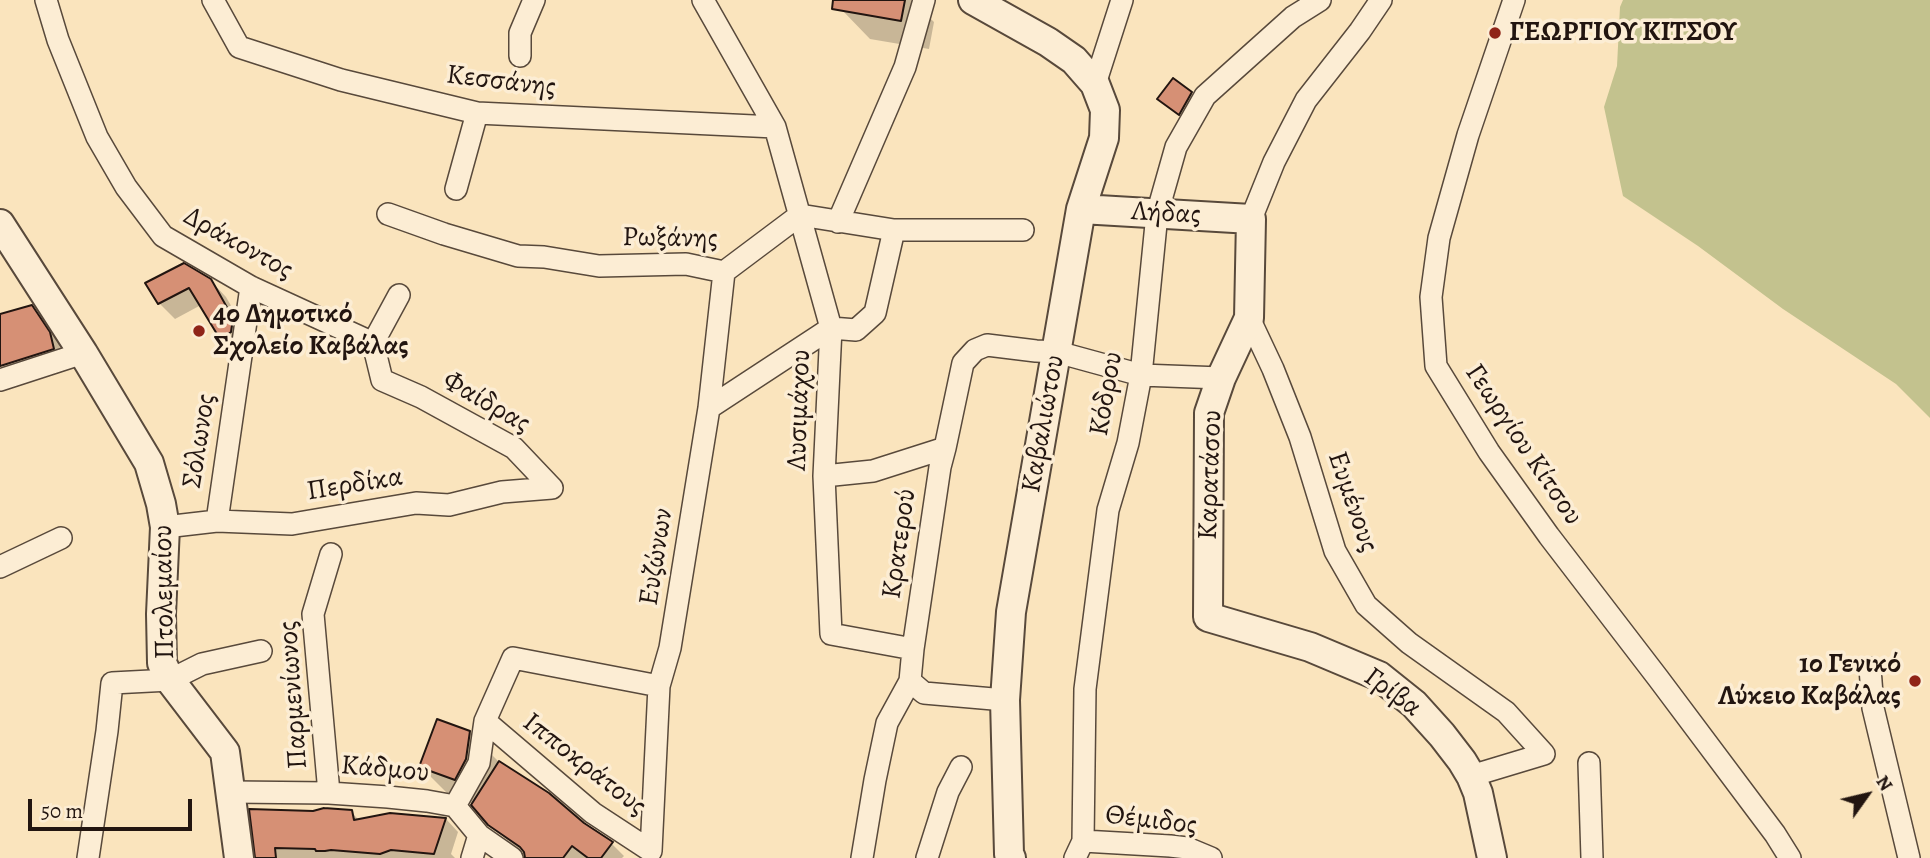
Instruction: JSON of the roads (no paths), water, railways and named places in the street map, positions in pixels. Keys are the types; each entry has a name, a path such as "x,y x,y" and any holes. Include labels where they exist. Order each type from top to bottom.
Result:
{"street":[{"name":"Δράκοντος","path":"46,0 58,40 97,137 126,187 163,236 251,287 373,343"},
{"name":"Κεσσάνης","path":"213,0 239,47 341,80 477,113 775,127"},
{"path":"520,56 520,33 534,0"},
{"name":"Λυσιμάχου","path":"703,0 775,127 831,328 824,476 831,634 913,649"},
{"path":"838,222 905,67 924,0"},
{"path":"973,0 1048,42 1074,60 1095,84"},
{"path":"1095,84 1122,0"},
{"name":"Κόδρου","path":"1079,849 1085,689 1108,510 1128,443 1141,375 1157,214 1176,147 1205,96 1293,17 1320,0"},
{"name":"Καρατάσου","path":"1208,617 1209,413 1221,378 1249,317 1251,219 1274,162 1306,100 1381,0"},
{"name":"Γεωργίου Κίτσου","path":"1514,0 1468,135 1439,238 1431,297 1436,366 1489,452 1549,536 1658,678 1790,858"},
{"name":"Καβαλιώτου","path":"1011,858 1005,699 1011,611 1081,209 1104,138 1105,110 1095,84"},
{"path":"456,189 477,113"},
{"name":"Λήδας","path":"1081,209 1251,219"},
{"name":"Ρωξάνης","path":"388,214 518,256 544,257 599,266 686,264 724,272 800,215"},
{"path":"800,215 894,230 1023,230"},
{"name":"Πτολεμαίου","path":"0,224 83,353 149,463 166,527 161,614 162,663 170,680 225,752 239,858"},
{"path":"709,408 831,328 856,330 874,313 894,230"},
{"name":"Ευζώνων","path":"651,851 659,686 670,648 709,408 724,272"},
{"name":"Σόλωνος","path":"217,521 251,287"},
{"path":"373,343 399,295"},
{"name":"Ευμένους","path":"1249,317 1300,437 1335,551 1366,605 1409,643 1506,712 1544,754 1471,776"},
{"name":"Φαίδρας","path":"373,343 382,380 421,397 514,448 552,488"},
{"name":"Κρατερού","path":"913,649 940,467 963,363 975,350 988,345 1057,352"},
{"path":"1057,352 1141,375 1221,378"},
{"path":"0,380 83,353"},
{"name":"Κρατερού","path":"824,476 873,471 945,448"},
{"name":"Περδίκα","path":"166,527 217,521 292,524 416,503 449,505 502,492 552,488"},
{"path":"0,566 61,538"},
{"name":"Παρμενίωνος","path":"329,793 313,614 331,554"},
{"name":"Γρίβα","path":"1208,617 1310,647 1379,676 1414,704 1442,735 1471,776 1478,793 1492,858"},
{"path":"862,858 887,723 910,681 913,649"},
{"path":"88,858 112,683 170,680 202,664 261,651"},
{"path":"455,806 479,762 485,721 513,658 659,686"},
{"path":"1870,668 1873,708 1909,858"},
{"path":"910,681 924,693 1005,699"},
{"name":"Ιπποκράτους","path":"485,721 593,813 651,851"},
{"path":"1589,763 1592,858"},
{"path":"928,858 948,792 961,767"},
{"name":"Κάδμου","path":"232,792 329,793 455,806 479,835 512,858"},
{"path":"472,858 479,835"},
{"name":"Θέμιδος","path":"1079,849 1168,852 1186,848 1211,858"}],"place":[{"name":"ΓΕΩΡΓΙΟΥ ΚΙΤΣΟΥ","path":"1495,33"},
{"name":"4ο Δημοτικό Σχολείο Καβάλας","path":"199,331"},
{"name":"1ο Γενικό Λύκειο Καβάλας","path":"1915,681"}]}
